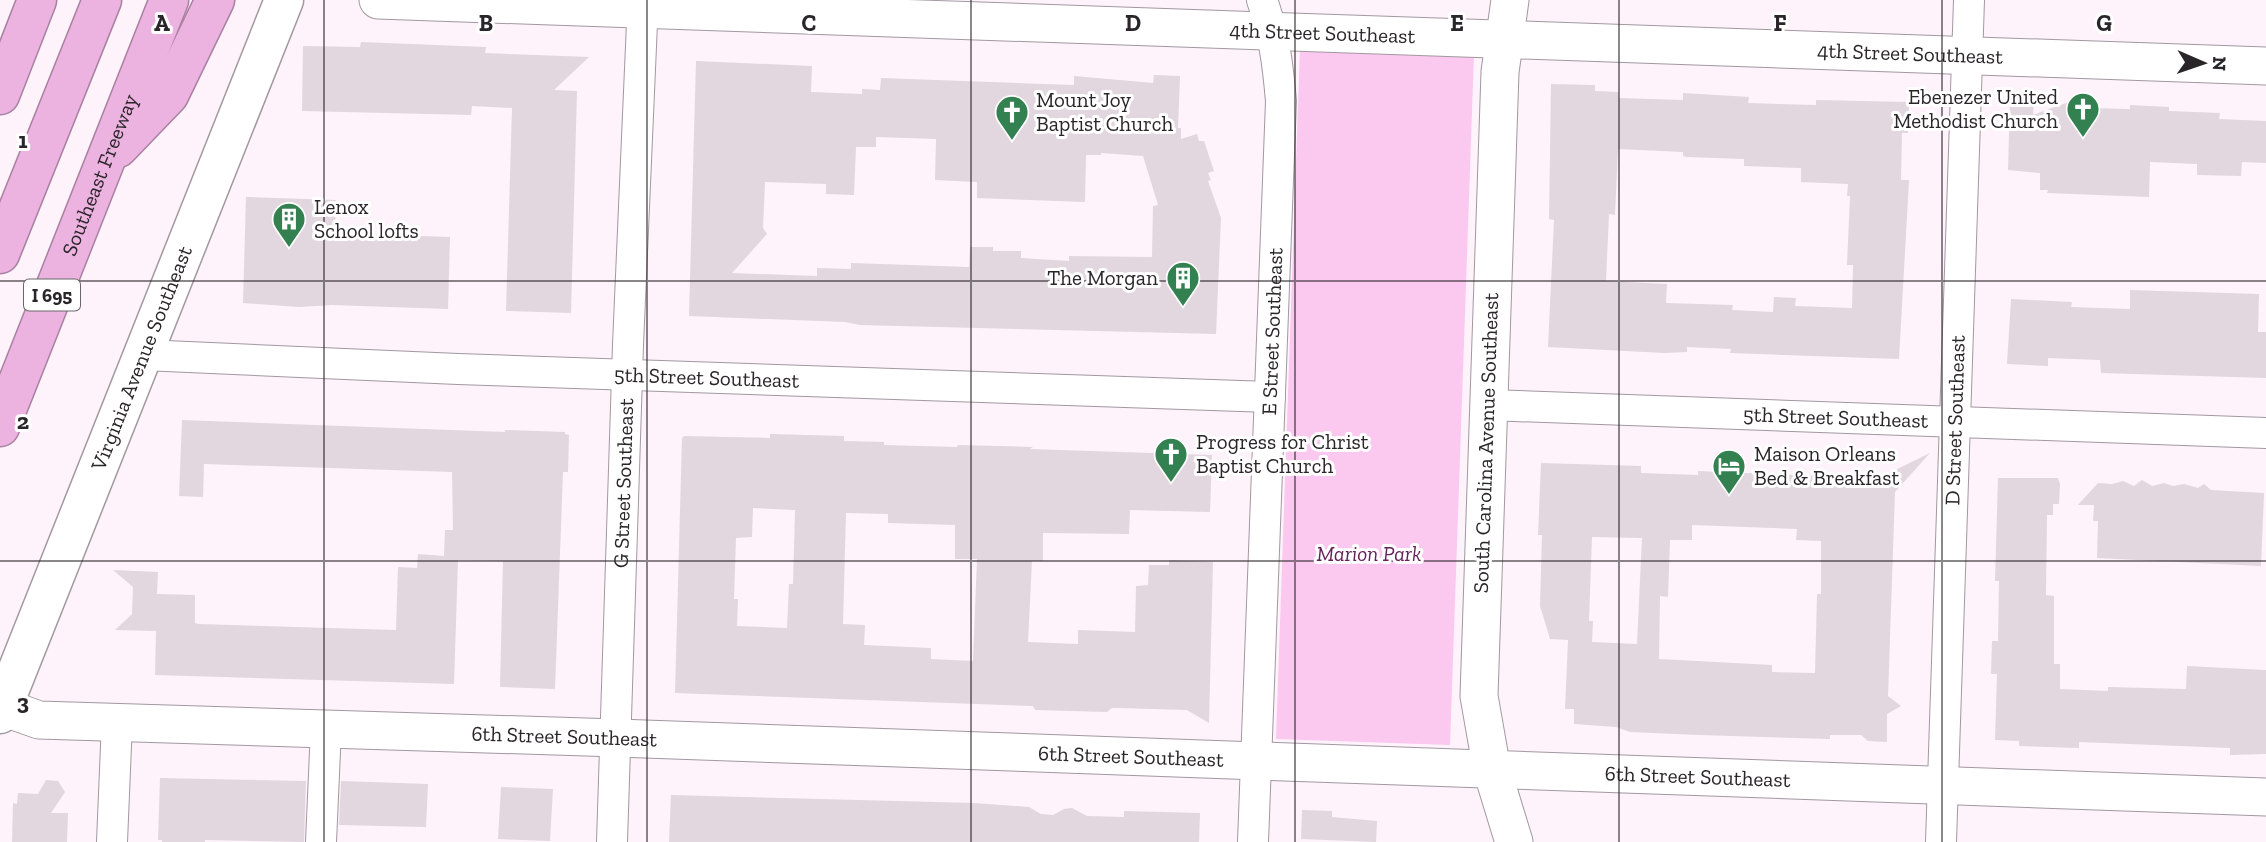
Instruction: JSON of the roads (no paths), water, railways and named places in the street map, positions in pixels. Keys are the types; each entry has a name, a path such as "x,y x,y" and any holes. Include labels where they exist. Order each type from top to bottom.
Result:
{"highway":[{"path":"0,95 37,0"},
{"path":"0,254 102,0"},
{"name":"Southeast Freeway","path":"0,427 169,0"},
{"path":"104,162 169,94 215,0"}],"main road":[{"name":"Virginia Avenue Southeast","path":"1,709 284,0"}],"street":[{"name":"4th Street Southeast","path":"378,0 1267,16 1504,39 2266,66"},
{"path":"1504,39 1510,0"},
{"name":"D Street Southeast","path":"1941,842 1969,0"},
{"name":"G Street Southeast","path":"612,842 627,375 643,5"},
{"name":"E Street Southeast","path":"1253,842 1280,101 1278,60 1267,16"},
{"name":"South Carolina Avenue Southeast","path":"1504,39 1500,72 1479,696 1492,770 1514,842"},
{"name":"5th Street Southeast","path":"143,355 1270,397"},
{"name":"5th Street Southeast","path":"1488,405 2266,433"},
{"name":"6th Street Southeast","path":"1,709 39,720 2266,797"},
{"path":"112,842 117,722"},
{"path":"321,842 326,729"}],"place":[{"name":"Ebenezer United Methodist Church","path":"2083,139"},
{"name":"Mount Joy Baptist Church","path":"1012,142"},
{"name":"Lenox School lofts","path":"289,249"},
{"name":"The Morgan","path":"1183,308"},
{"name":"Progress for Christ Baptist Church","path":"1171,484"},
{"name":"Maison Orleans Bed & Breakfast","path":"1729,496"}],"park label":[{"name":"Marion Park","path":"1369,554"}]}
